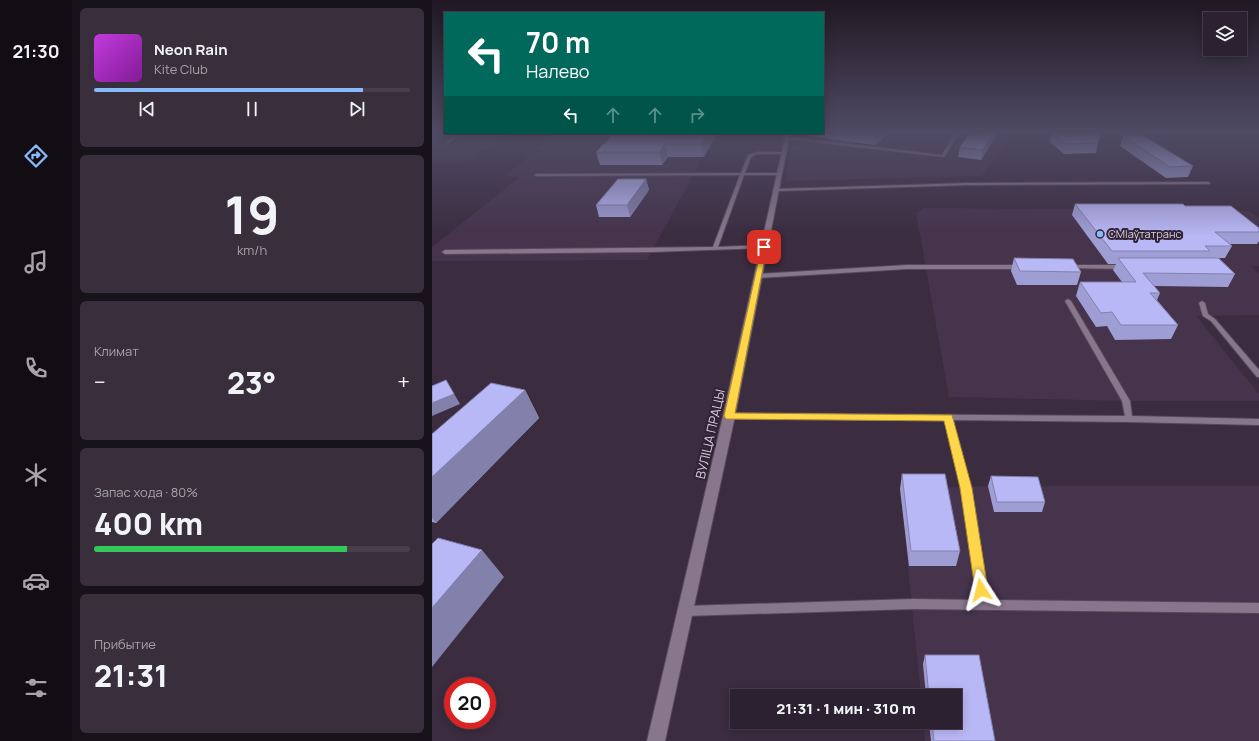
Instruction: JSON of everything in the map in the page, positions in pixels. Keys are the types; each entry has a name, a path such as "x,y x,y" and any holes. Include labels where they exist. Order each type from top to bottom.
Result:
{"street":[{"name":"ВУЛІЦА ПРАЦЫ","path":"656,741 729,416 777,190 780,168"}],"lane":[{"path":"715,248 745,168"},
{"path":"536,175 778,174"},
{"path":"777,190 968,184 1208,183"},
{"path":"445,252 764,247"},
{"path":"758,276 907,267 1028,267"},
{"path":"1060,267 1131,267"},
{"path":"1068,302 1126,401 1129,419"},
{"path":"1202,303 1205,315 1213,320 1259,375"},
{"path":"729,416 1129,419 1259,422"},
{"path":"948,418 966,488 984,605"},
{"path":"684,611 913,604 1259,608"}],"shaded area":[{"path":"515,168 697,168 647,260 432,261 432,247 520,177 505,176"},
{"path":"788,168 988,168 982,176 786,181"},
{"path":"923,208 1250,211 1259,218 1259,266 1251,266 1259,274 1259,315 1196,316 1259,394 1259,401 1126,401 949,397 916,213"},
{"path":"988,486 1259,486 1259,741 925,741 924,729 962,729 962,689 920,689 900,489"}],"building":[{"path":"618,179 646,179 627,205 596,205"},
{"path":"1075,204 1183,204 1185,206 1231,206 1259,228 1259,232 1215,232 1232,246 1205,246 1210,251 1112,251"},
{"path":"1014,258 1073,259 1081,272 1020,271"},
{"path":"1118,258 1218,258 1235,274 1143,273 1160,293 1150,293 1178,325 1121,325 1112,312 1101,313 1080,282 1136,282"},
{"path":"446,380 454,394 432,403 432,386"},
{"path":"491,383 525,390 432,477 432,434"},
{"path":"902,474 945,474 960,551 911,551"},
{"path":"991,476 1038,477 1045,502 997,502"},
{"path":"438,538 482,550 432,608 432,544"},
{"path":"925,655 979,655 995,741 934,741 933,729 962,729 962,689 928,689"}],"place":[{"name":"СМІаўтатранс","path":"1100,234"}],"route":[{"path":"764,247 729,416 948,418 966,488 981,590"}]}
